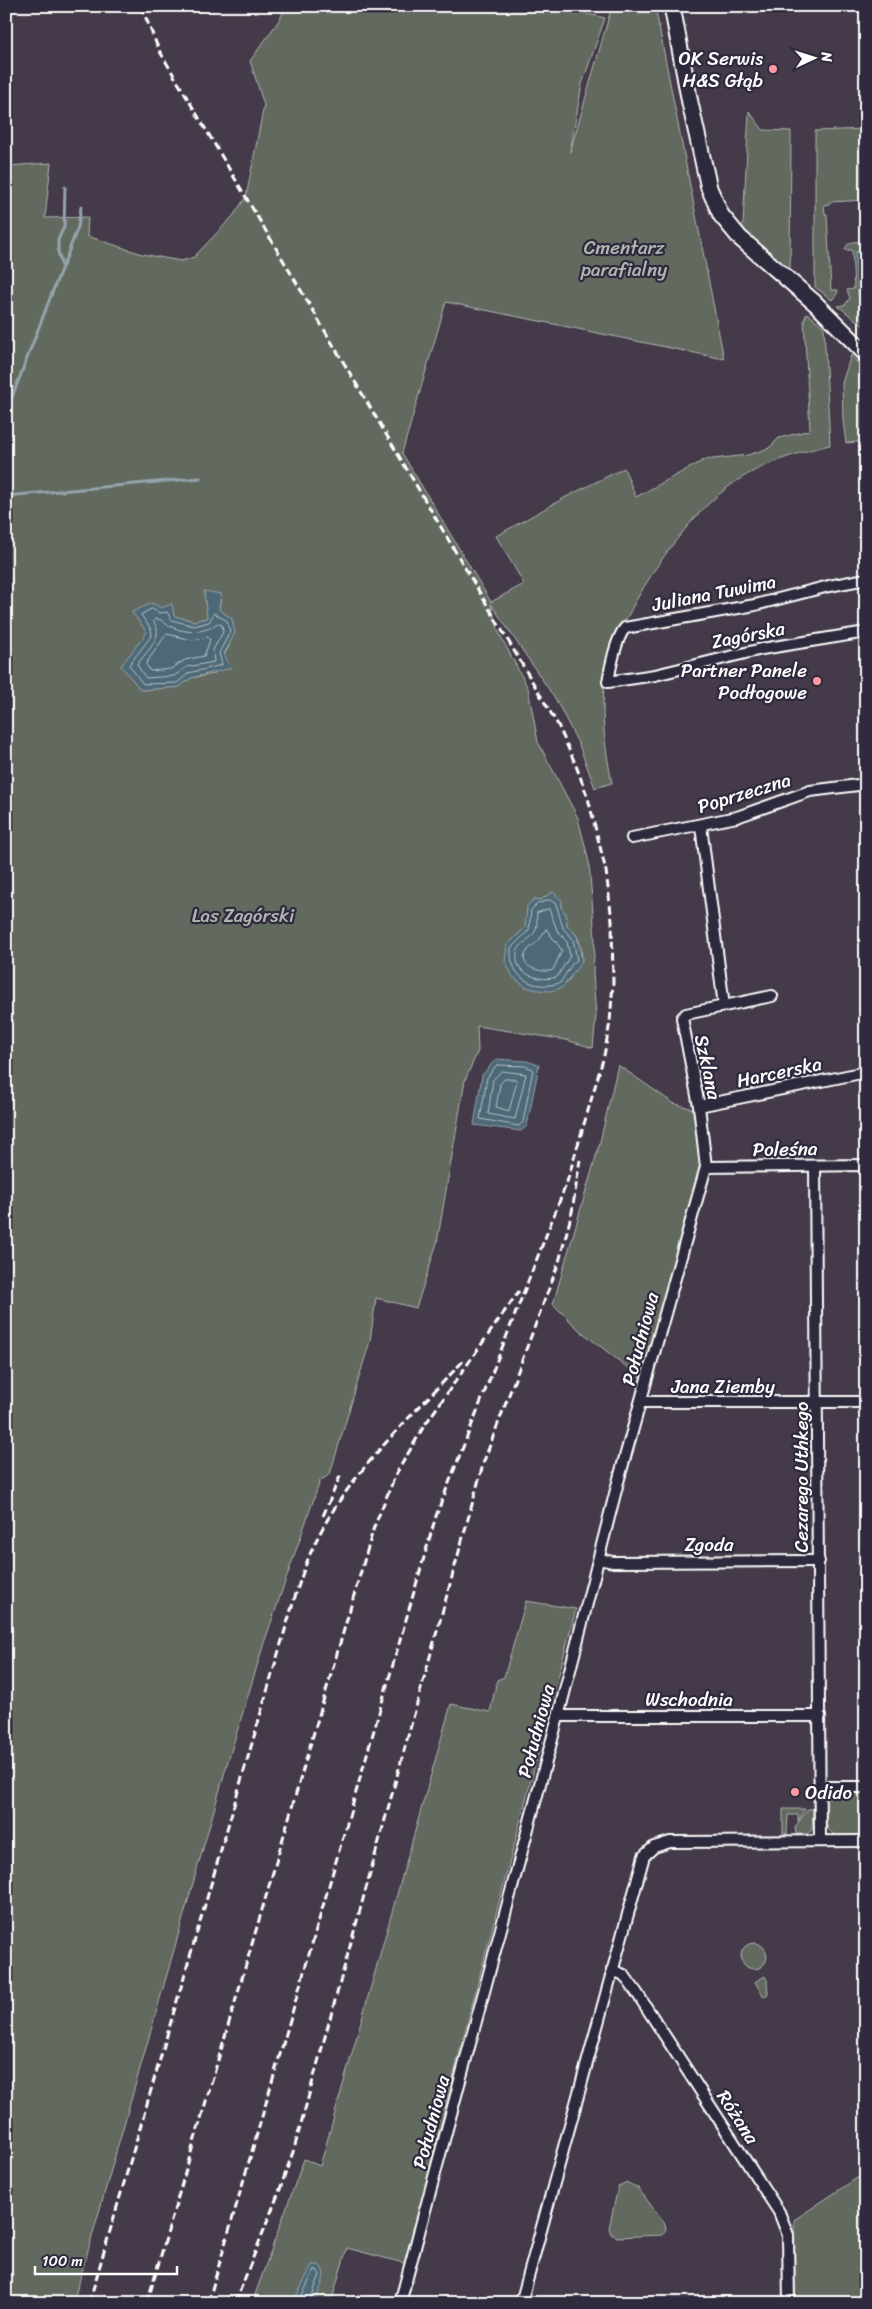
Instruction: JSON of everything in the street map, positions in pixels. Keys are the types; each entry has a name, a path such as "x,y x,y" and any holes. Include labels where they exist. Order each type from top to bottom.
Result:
{"street":[{"path":"672,6 693,119 714,201 730,228 815,303 866,354"},
{"name":"Juliana Tuwima","path":"608,682 621,633 625,628 755,605 866,579"},
{"name":"Zagórska","path":"608,682 655,675 762,649 866,632"},
{"name":"Poprzeczna","path":"632,838 701,826 748,814 804,793 866,784"},
{"path":"701,826 724,1006"},
{"name":"Szklana","path":"706,1168 699,1106 682,1018 686,1014 772,996"},
{"name":"Harcerska","path":"699,1106 866,1072"},
{"name":"Poleśna","path":"706,1168 866,1165"},
{"name":"Cezarego Uthkego","path":"815,1166 820,1840"},
{"name":"Południowa","path":"400,2303 641,1402 706,1168"},
{"name":"Jana Ziemby","path":"641,1402 866,1402"},
{"name":"Zgoda","path":"599,1558 613,1562 818,1561"},
{"name":"Wschodnia","path":"558,1716 820,1716"},
{"path":"820,1787 866,1787"},
{"path":"521,2303 644,1856 654,1847 670,1842 866,1841"},
{"name":"Różana","path":"612,1970 624,1975 637,1993 779,2212 788,2234 790,2303"}],"green space":[{"name":"Las Zagórski","path":"286,6 555,6 605,18 582,84 570,152 612,6 655,6 724,359 446,302 402,453 491,602 524,584 496,536 566,497 624,468 636,497 704,460 748,455 769,448 779,438 810,430 804,320 807,313 824,327 830,445 774,462 735,482 704,508 685,529 647,581 618,638 609,665 604,689 604,725 612,783 595,788 579,745 556,700 491,604 499,633 528,688 538,742 578,818 589,862 595,938 593,973 596,1017 593,1048 566,1040 477,1026 478,1051 465,1080 437,1243 416,1308 376,1298 370,1341 330,1474 320,1481 264,1643 226,1768 73,2303 6,2303 6,166 51,163 45,218 88,217 87,236 142,254 181,261 194,257 233,216 246,197 264,105 250,61 280,19","holes":["221,595 219,609 232,619 229,646 214,674 191,678 179,687 141,690 122,666 147,632 132,612 161,608 174,616 194,621 207,618","553,892 561,900 561,907 566,914 567,925 577,936 581,946 582,961 576,967 568,982 507,945 525,928 534,899 541,900"]},
{"path":"749,111 763,130 791,131 790,274 738,228 743,224"},
{"path":"866,129 866,200 830,202 824,205 825,214 827,214 831,290 838,290 832,300 815,287 815,131"},
{"path":"866,241 866,328 838,306 845,305 850,298 847,290 854,289 852,250 845,250 846,247 853,242"},
{"path":"851,355 866,373 866,441 846,443 842,383"},
{"path":"618,1065 673,1103 693,1109 701,1166 645,1381 578,1329 553,1304 599,1146"},
{"path":"526,1601 576,1609 434,2150 407,2264 347,2248 331,2303 252,2303 304,2159 320,2166 451,1704 490,1712 497,1680 504,1677"},
{"path":"835,1793 860,1793 864,1795 866,1825 863,1834 858,1836 836,1835 828,1828 825,1817 825,1798"},
{"path":"783,1809 805,1809 798,1821 798,1815 788,1815 787,1834 783,1834"},
{"path":"808,1809 813,1809 812,1830 807,1834 796,1834 795,1827"},
{"path":"754,1943 764,1946 767,1956 764,1966 754,1969 744,1966 741,1956 744,1946"},
{"path":"765,1976 768,1995 764,1997 755,1982"},
{"path":"866,2172 866,2303 795,2303 794,2220"},
{"path":"626,2182 638,2188 665,2224 666,2229 662,2235 617,2237 611,2234 609,2228 618,2187"}],"water":[{"path":"855,252 862,252 863,294 858,295"},
{"path":"204,591 221,594 219,609 232,619 235,633 224,654 231,668 191,678 179,687 141,690 121,666 147,632 132,612 152,603 161,608 172,604 174,616 194,621 207,618"},
{"path":"553,892 562,901 561,907 566,914 567,925 577,936 582,961 563,987 551,991 538,990 526,987 513,977 505,961 507,945 525,928 527,906 534,899 541,900"},
{"path":"496,1059 526,1061 539,1065 527,1126 521,1131 474,1125 482,1075"},
{"path":"312,2265 319,2265 324,2273 324,2278 313,2303 293,2303"}],"waterway":[{"path":"6,413 62,267 58,251 58,240 64,227 65,187"},
{"path":"63,266 78,227 81,207"},
{"path":"6,496 200,478"}],"railway":[{"path":"141,6 159,50 558,725 588,798 606,871 612,921 613,983 610,1022 604,1056 567,1182 436,1516 208,2303"},
{"path":"235,2303 294,2149 484,1461 559,1262 572,1212 580,1160"},
{"path":"147,2303 374,1527 396,1474 424,1426 519,1291"},
{"path":"89,2303 285,1630 309,1556 334,1509 368,1463 464,1360"},
{"path":"323,1516 341,1474"}],"place":[{"name":"OK Serwis H&S Głąb","path":"773,69"},
{"name":"Partner Panele Podłogowe","path":"817,681"},
{"name":"Odido","path":"795,1792"}],"park label":[{"name":"Cmentarz parafialny","path":"624,258"}]}
